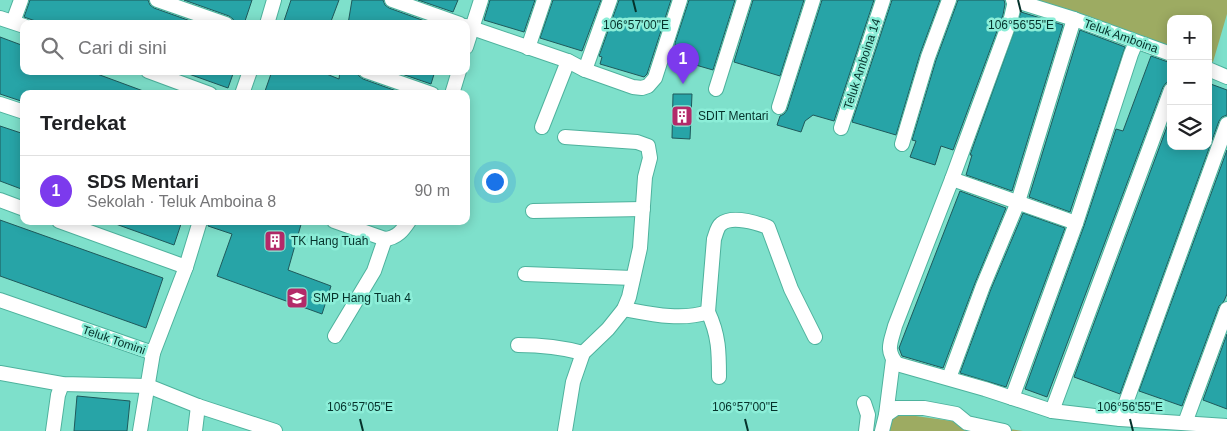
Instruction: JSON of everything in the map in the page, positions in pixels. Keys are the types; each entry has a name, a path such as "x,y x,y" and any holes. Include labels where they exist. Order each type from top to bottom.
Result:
{"street":[{"path":"12,22 21,0"},
{"path":"157,0 214,20"},
{"path":"268,20 274,0"},
{"path":"392,0 449,20"},
{"path":"469,20 481,0"},
{"path":"528,48 544,0"},
{"path":"585,70 610,0"},
{"path":"470,27 568,61 585,70 633,87 642,88 648,86 655,78 680,0"},
{"path":"716,89 744,0"},
{"path":"778,107 813,0"},
{"name":"Teluk Amboina 14","path":"841,128 883,0"},
{"path":"902,144 928,57 949,0"},
{"path":"1014,0 1011,18 952,179 895,326 889,347 890,356 897,364 1052,411 1120,419 1227,426"},
{"name":"Teluk Amboina","path":"1014,0 1074,19 1167,53"},
{"path":"948,378 1018,202 1074,19"},
{"path":"1012,398 1076,223 1136,42"},
{"path":"542,127 568,61"},
{"path":"1212,71 1227,77"},
{"path":"159,75 199,90"},
{"path":"243,90 249,75"},
{"path":"377,75 421,90"},
{"path":"453,90 458,75"},
{"path":"1052,411 1167,101"},
{"path":"0,104 20,111"},
{"path":"1120,419 1227,124"},
{"path":"564,137 637,142 648,146 650,158 645,177 640,248 629,297 624,309 608,329 583,353 572,382 565,431"},
{"path":"952,179 1076,223"},
{"path":"0,200 20,207"},
{"path":"533,212 643,209"},
{"path":"719,378 718,345 715,326 708,312 714,238 717,229 727,221 754,222 768,227 791,289 815,337"},
{"path":"70,225 186,267"},
{"name":"Teluk Tomini","path":"0,300 153,353 186,267 199,225"},
{"path":"345,225 385,239 398,234 406,225"},
{"path":"335,336 374,271 385,239"},
{"path":"525,274 633,278"},
{"path":"624,309 650,314 690,316 708,312"},
{"path":"1186,423 1227,310"},
{"path":"518,345 538,345 583,353"},
{"path":"140,431 153,353"},
{"path":"882,431 886,415 893,360"},
{"path":"0,372 62,384 148,386 198,406 276,431"},
{"path":"53,431 58,395 62,384"},
{"path":"864,403 868,414 866,431"},
{"path":"195,431 198,406"},
{"path":"886,415 896,408 924,408 956,414 966,427 1004,431"}],"green space":[{"path":"1029,0 1227,0 1227,14 1213,62 1212,15 1167,15 1167,47"},
{"path":"880,411 1023,431 880,431"}],"building":[{"path":"30,0 148,0 154,8 188,20 33,20 24,17"},
{"path":"184,0 252,0 245,20 233,20 229,16"},
{"path":"291,0 339,0 332,20 284,20"},
{"path":"352,0 383,0 389,8 422,20 349,20"},
{"path":"418,0 458,0 453,12"},
{"path":"490,0 535,0 524,32 484,20"},
{"path":"553,0 601,0 582,51 540,38"},
{"path":"619,0 671,0 647,74 644,77 600,64 602,57 599,56"},
{"path":"689,0 735,0 713,70 675,59 675,43"},
{"path":"753,0 804,0 780,76 734,62"},
{"path":"822,0 874,0 834,121 813,115 805,121 801,132 777,125 780,116 787,110"},
{"path":"892,0 940,0 920,54 896,135 852,122"},
{"path":"958,0 1004,0 1005,4 1003,15 953,150 941,146 935,165 910,157 916,141 912,140 936,60"},
{"path":"1021,12 1063,25 1012,191 966,175 972,155 970,155"},
{"path":"1080,30 1125,47 1070,212 1029,197"},
{"path":"0,37 20,44 20,75 100,75 141,90 20,90 20,101 0,94"},
{"path":"1151,56 1167,62 1167,83 1163,87 1047,397 1025,389 1084,226 1116,129 1123,131"},
{"path":"192,75 233,75 228,88"},
{"path":"271,75 329,75 339,79 340,75 359,75 363,79 394,90 265,90"},
{"path":"405,75 434,75 431,84"},
{"path":"1212,84 1227,90 1227,115 1219,121 1212,140"},
{"name":"SDIT Mentari","path":"673,94 692,94 690,139 672,138"},
{"path":"0,126 20,133 20,188 0,181"},
{"path":"1167,127 1167,150 1208,150 1120,394 1074,377"},
{"path":"1227,150 1227,294 1219,306 1182,406 1139,391"},
{"path":"960,191 1006,208 943,368 902,356 899,348"},
{"path":"1023,213 1065,228 1006,387 960,373 991,289"},
{"path":"0,220 163,278 146,328 0,276"},
{"path":"119,225 181,225 174,245"},
{"path":"301,225 288,270 331,286 322,314 217,276 232,234 208,226"},
{"path":"1227,334 1227,409 1203,400"},
{"path":"77,396 130,401 127,431 74,431"}],"place":[{"name":"SDS Mentari","path":"683,84"},
{"name":"SDIT Mentari","path":"682,116"},
{"name":"TK Hang Tuah","path":"275,241"},
{"name":"SMP Hang Tuah 4","path":"297,298"}]}
